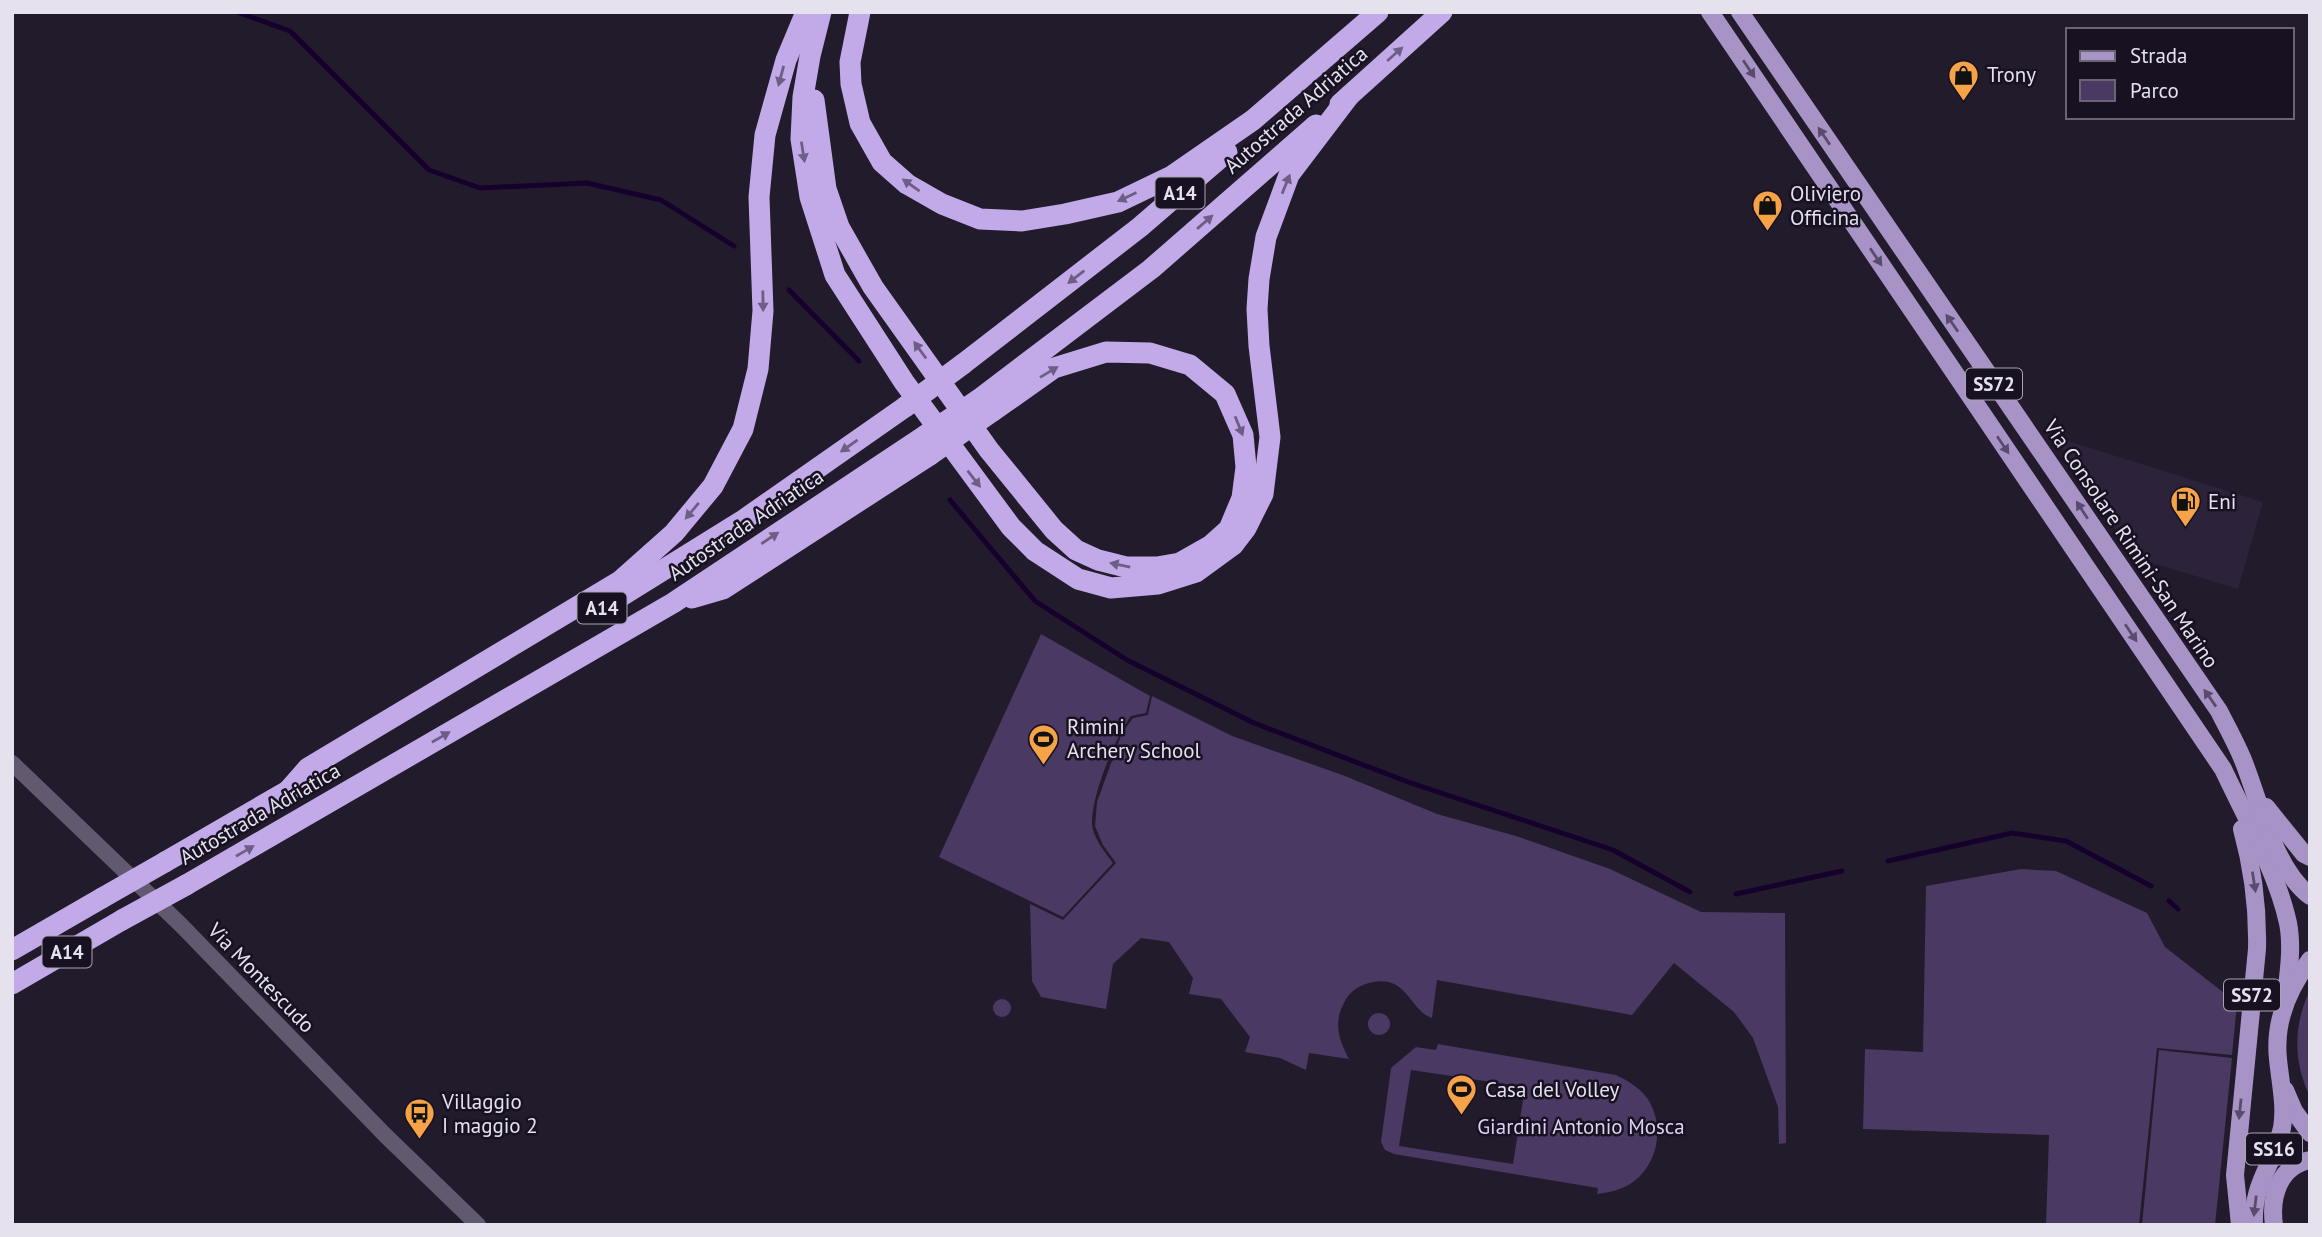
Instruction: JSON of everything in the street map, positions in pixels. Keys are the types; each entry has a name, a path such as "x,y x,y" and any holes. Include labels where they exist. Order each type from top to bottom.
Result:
{"highway":[{"path":"287,792 308,768 620,581 674,533 713,486 743,429 758,369 764,311 759,197 765,135 786,60 806,12"},
{"path":"821,12 803,97 801,138 810,197 835,275 904,382 1011,527 1035,551 1077,579 1111,588 1158,584 1196,572 1233,545 1246,528 1263,494 1270,437 1257,309 1266,237 1289,175 1349,96"},
{"path":"832,12 819,61 813,105 825,189 839,227 873,288 989,450 1054,530 1076,550 1098,560 1126,567 1157,568 1180,563 1210,546 1229,529 1242,498 1246,467 1243,435 1225,394 1190,365 1150,353 1106,352 1054,368 986,405"},
{"path":"860,12 850,62 851,85 860,123 883,162 907,184 942,204 980,219 1022,221 1118,202 1172,176 1253,120 1378,12"},
{"name":"Autostrada Adriatica","path":"12,950 633,589 742,521 905,407 1140,227 1391,12"},
{"name":"Autostrada Adriatica","path":"12,984 673,603 723,589 986,405 1151,269 1442,12"}],"main road":[{"name":"SS72","path":"1710,12 2223,769 2282,901 2288,925 2289,972 2285,1003"},
{"name":"Via Consolare Rimini-San Marino","path":"1740,12 2219,711 2242,758 2285,867 2301,889 2310,896"},
{"name":"SS72","path":"2223,769 2250,859 2258,920 2235,1175 2240,1225"},
{"name":"Via Consolare Rimini-San Marino","path":"2257,797 2295,844 2310,857"},
{"name":"SS16","path":"2253,1225 2255,1198 2282,1128 2282,1088 2277,1045 2280,1020 2297,977 2310,960"},
{"name":"SS16","path":"2280,1070 2290,1103 2310,1133"},
{"name":"SS16","path":"2274,1225 2275,1192 2281,1178 2293,1166 2310,1160"}],"street":[{"name":"Via Montescudo","path":"12,762 181,925 385,1135 478,1225"}],"shaded area":[{"name":"Eni","path":"2055,437 2263,502 2238,589 2133,557"}],"green space":[{"name":"Rimini Archery School","path":"1041,634 1150,696 1146,713 1131,716 1118,738 1095,799 1093,829 1113,863 1063,917 939,857"},
{"path":"1152,696 1232,736 1345,776 1437,814 1516,836 1610,869 1701,912 1785,913 1786,1143 1779,1144 1778,1107 1753,1038 1734,1012 1674,963 1632,1015 1437,980 1432,1018 1424,1014 1392,983 1369,983 1348,996 1341,1010 1338,1024 1340,1038 1349,1059 1309,1053 1306,1070 1280,1058 1245,1052 1250,1037 1221,999 1189,994 1193,978 1169,942 1141,938 1113,964 1106,1009 1041,997 1032,981 1030,904 1063,920 1116,863 1103,845 1095,826 1097,802 1122,733 1133,718 1148,715"},
{"path":"2021,869 2056,871 2147,913 2165,947 2237,1003 2232,1055 2157,1048 2139,1225 2046,1225 2049,1135 1863,1129 1865,1049 1923,1052 1926,886"},
{"path":"2310,990 2310,1097 2300,1070 2297,1044 2300,1017"},
{"path":"998,999 1006,999 1011,1008 1009,1015 998,1017 993,1012 993,1004"},
{"path":"1379,1013 1389,1020 1390,1024 1383,1034 1379,1035 1369,1028 1368,1024 1375,1014"},
{"name":"Giardini Antonio Mosca","path":"1438,1044 1616,1075 1637,1087 1653,1108 1657,1131 1654,1154 1649,1165 1629,1185 1597,1194 1598,1188 1394,1154 1385,1150 1381,1142 1391,1068 1416,1047 1436,1050","holes":["1411,1070 1525,1087 1513,1164 1399,1146"]},
{"path":"2159,1050 2232,1058 2215,1225 2142,1225"}],"waterway":[{"path":"237,12 290,31 429,170 480,188 587,183 661,200 734,246"},
{"path":"789,290 859,361"},
{"path":"950,500 1035,601 1127,660 1254,723 1408,782 1613,850 1690,892"},
{"path":"1888,861 2012,833 2066,841 2151,886"},
{"path":"1736,894 1842,871"},
{"path":"2169,901 2178,909"}],"place":[{"name":"Trony","path":"1964,102"},
{"name":"Oliviero Officina","path":"1767,233"},
{"name":"Eni","path":"2185,529"},
{"name":"Rimini Archery School","path":"1044,766"},
{"name":"Casa del Volley","path":"1462,1117"},
{"name":"Villaggio I maggio 2","path":"419,1141"}]}
